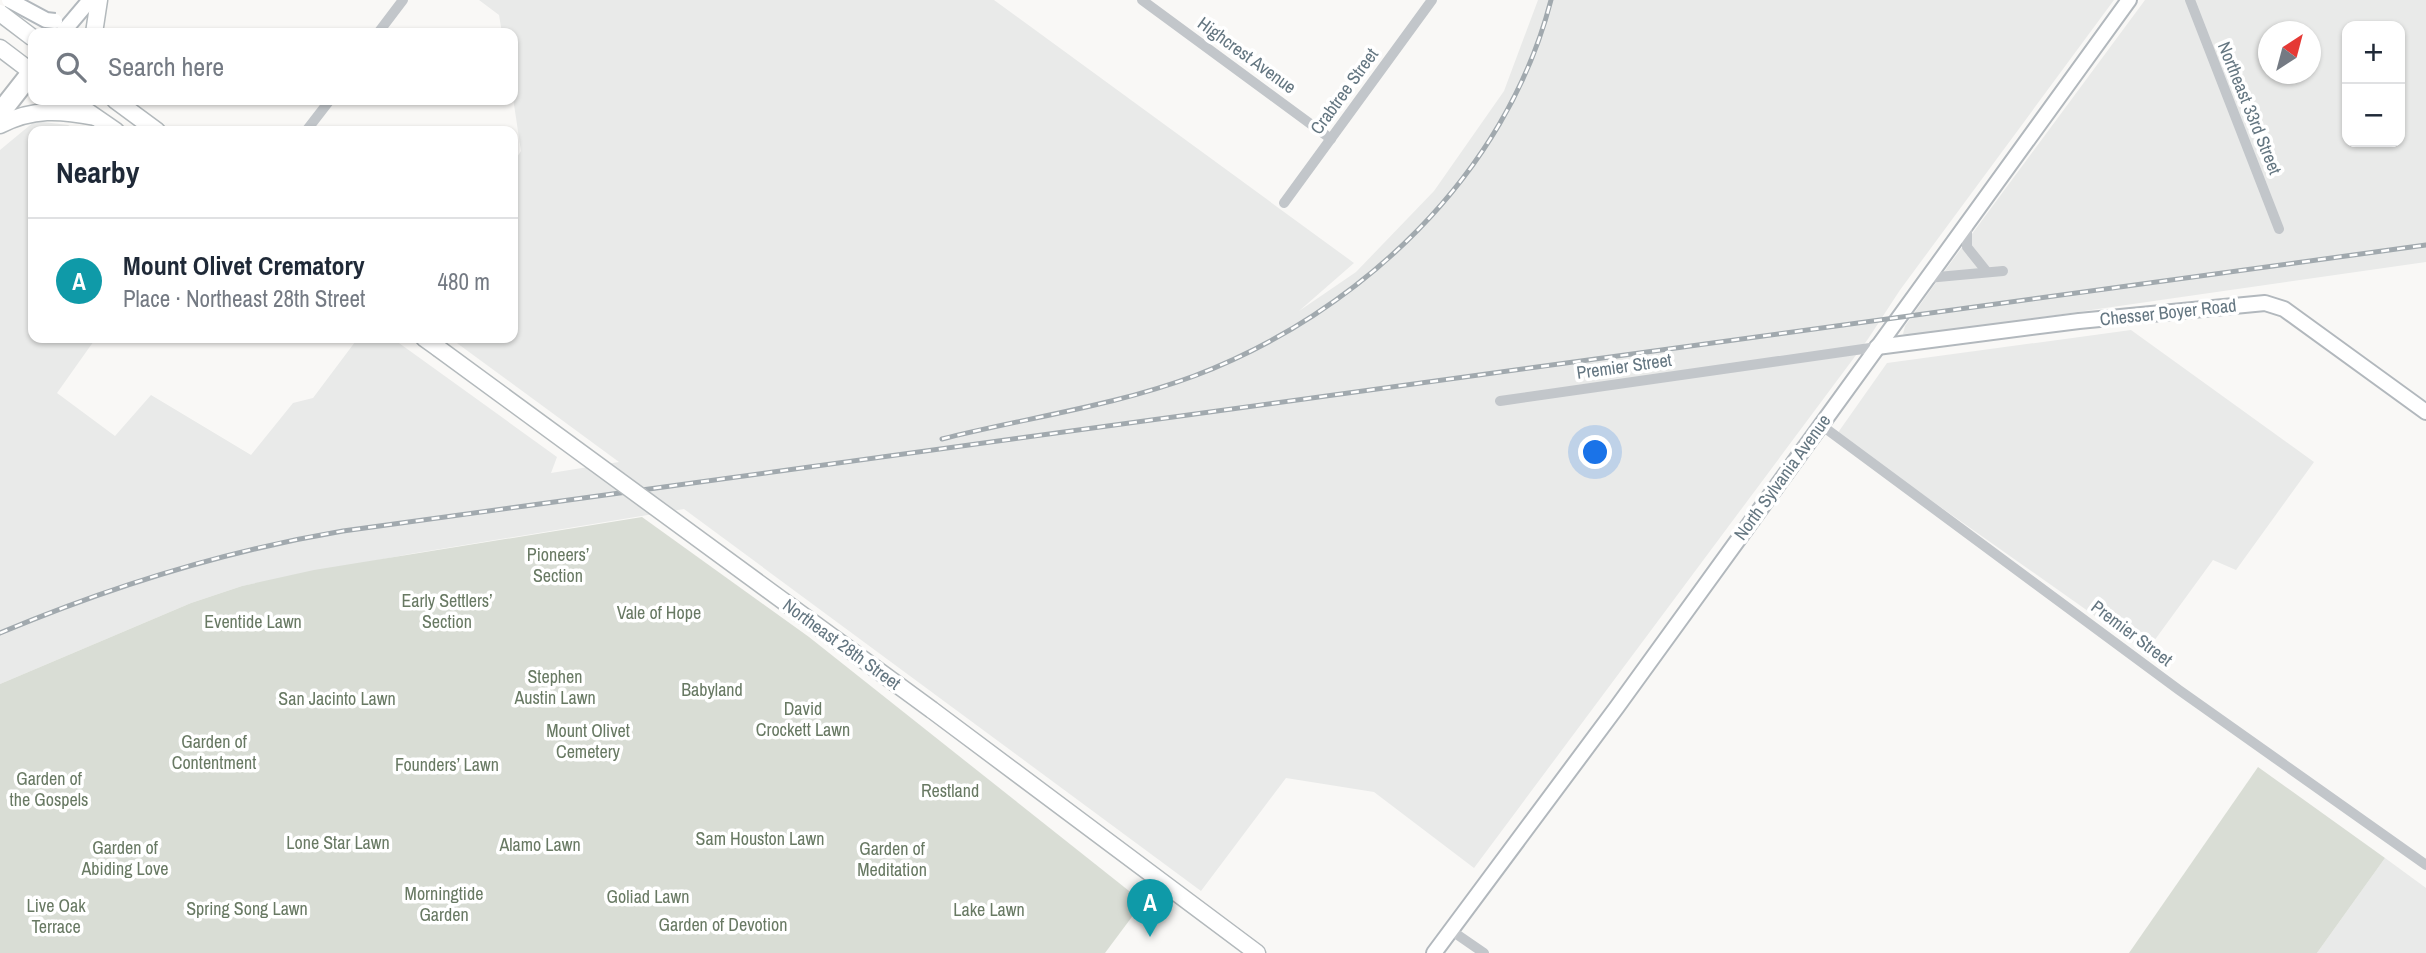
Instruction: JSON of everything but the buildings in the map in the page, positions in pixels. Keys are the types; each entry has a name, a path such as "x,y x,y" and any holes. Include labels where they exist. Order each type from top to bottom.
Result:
{"highway":[{"path":"0,23 20,0"},
{"path":"0,113 28,73"}],"main road":[{"path":"9,0 59,27 89,0"},
{"path":"95,28 99,0"},
{"name":"North Sylvania Avenue","path":"1434,953 2129,0"},
{"path":"0,13 28,34"},
{"path":"0,48 28,69"},
{"path":"78,105 109,126"},
{"path":"122,105 150,126"},
{"path":"0,125 26,113 36,112 61,110 95,117"},
{"name":"Chesser Boyer Road","path":"1877,347 2079,321 2265,303 2284,309 2426,412"},
{"name":"Northeast 28th Street","path":"431,343 932,710 1257,953"}],"street":[{"path":"383,28 403,0"},
{"name":"Highcrest Avenue","path":"1142,0 1331,139"},
{"name":"Crabtree Street","path":"1284,203 1432,0"},
{"name":"Northeast 33rd Street","path":"2190,0 2279,229"},
{"path":"310,126 326,105"},
{"path":"1967,223 1967,247 1987,272"},
{"path":"1927,278 2003,271"},
{"name":"Premier Street","path":"1500,401 1877,347"},
{"name":"Premier Street","path":"1821,425 2179,690 2426,865"},
{"path":"1452,931 1484,953"}],"shaded area":[{"path":"479,0 994,0 1354,263 1299,311 1356,272 1434,191 1504,91 1538,0 2114,0 1900,290 1868,339 1474,868 1374,792 1286,778 1201,891 684,509 410,554 242,586 191,603 0,684 0,150 28,127 28,343 92,343 57,393 115,436 151,395 251,455 293,403 313,398 354,343 399,343 557,457 551,473 619,462 457,343 518,343 518,156 521,151 514,105 518,105 518,28 501,28 499,15"},
{"path":"2145,0 2426,0 2426,262 1911,336 1903,334 1905,326"},
{"path":"35,121 70,126 29,126"},
{"path":"2131,330 2314,462 2236,570 2213,560 2146,652 1837,434 1887,363"},
{"path":"2385,858 2426,888 2426,953 2317,953"}],"green space":[{"name":"Mount Olivet Cemetery","path":"642,517 809,637 1143,902 1105,953 0,953 0,684 191,603 242,586 314,570"},
{"path":"2258,767 2385,858 2317,953 2129,953"}],"railway":[{"path":"942,439 1101,404 1194,376 1255,349 1313,315 1368,275 1418,230 1462,179 1500,124 1530,64 1551,0"},
{"path":"0,633 84,600 169,572 255,549 343,531 2426,245"}],"place":[{"name":"Mount Olivet Crematory","path":"1150,937"}],"park label":[{"name":"Pioneers’ Section","path":"558,564"},
{"name":"Early Settlers’ Section","path":"447,610"},
{"name":"Vale of Hope","path":"659,612"},
{"name":"Eventide Lawn","path":"253,621"},
{"name":"Stephen Austin Lawn","path":"555,686"},
{"name":"Babyland","path":"712,689"},
{"name":"San Jacinto Lawn","path":"337,698"},
{"name":"David Crockett Lawn","path":"803,718"},
{"name":"Garden of Contentment","path":"214,751"},
{"name":"Founders’ Lawn","path":"447,764"},
{"name":"Garden of the Gospels","path":"49,788"},
{"name":"Restland","path":"950,790"},
{"name":"Sam Houston Lawn","path":"760,838"},
{"name":"Lone Star Lawn","path":"338,842"},
{"name":"Alamo Lawn","path":"540,844"},
{"name":"Garden of Abiding Love","path":"125,857"},
{"name":"Garden of Meditation","path":"892,858"},
{"name":"Goliad Lawn","path":"648,896"},
{"name":"Morningtide Garden","path":"444,903"},
{"name":"Spring Song Lawn","path":"247,908"},
{"name":"Lake Lawn","path":"989,909"},
{"name":"Live Oak Terrace","path":"56,915"},
{"name":"Garden of Devotion","path":"723,924"}]}
